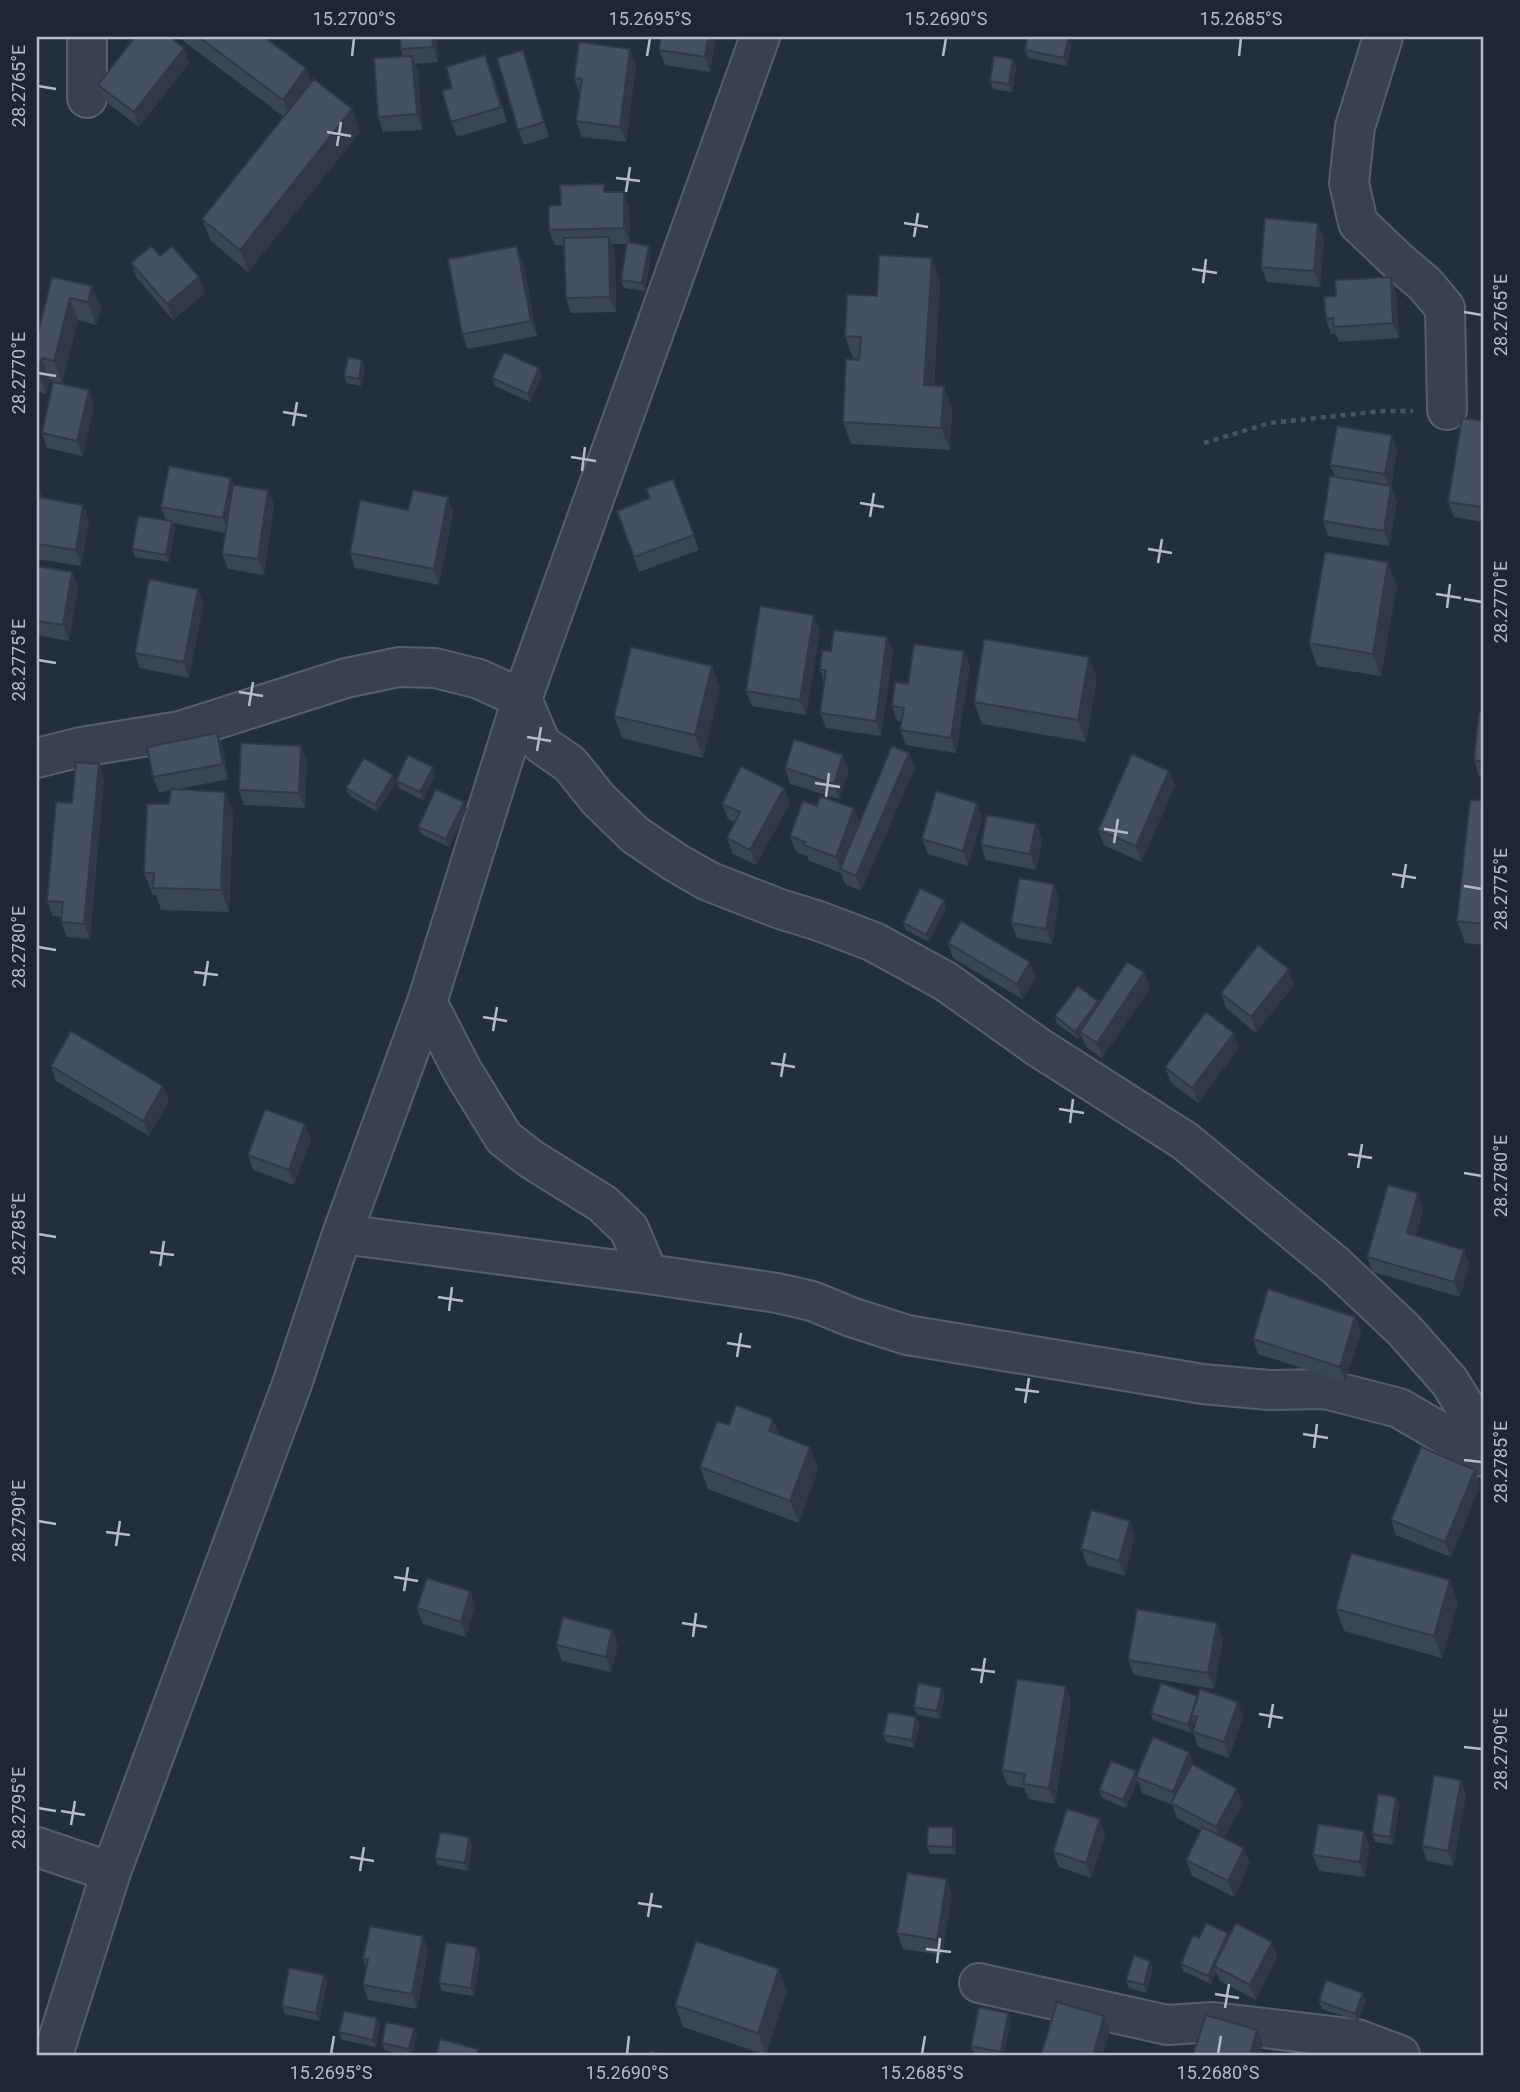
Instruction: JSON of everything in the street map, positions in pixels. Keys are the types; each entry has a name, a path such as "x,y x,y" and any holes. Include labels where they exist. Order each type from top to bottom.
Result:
{"street":[{"path":"87,37 87,98"},
{"path":"53,2055 111,1872 292,1384 342,1234 427,1002 522,699 761,37"},
{"path":"1383,37 1355,127 1349,183 1358,223 1425,284 1445,308 1447,410"},
{"path":"37,758 81,747 180,731 346,678 399,667 435,668 480,679 522,699 541,744 569,764 598,799 635,835 674,862 708,881 874,942 922,968 945,981 1038,1047 1185,1141 1335,1265 1404,1330 1450,1382 1483,1437"},
{"path":"427,1002 462,1070 504,1138 531,1159 603,1204 621,1220 629,1229 648,1274"},
{"path":"342,1234 777,1293 800,1298 906,1335 1203,1384 1269,1390 1325,1389 1399,1408 1483,1457"},
{"path":"37,1847 111,1872"},
{"path":"979,1983 1167,2025 1213,2022 1357,2039 1400,2055"}],"path":[{"path":"1204,443 1270,423 1383,411 1447,410"}],"building":[{"path":"135,37 170,37 184,48 134,112 98,85"},
{"path":"199,37 264,37 306,68 283,100"},
{"path":"400,37 432,37 433,47 401,49"},
{"path":"661,37 708,37 705,57 659,50"},
{"path":"1027,37 1068,38 1064,58 1025,50"},
{"path":"579,42 630,49 620,127 576,121 582,79 574,78"},
{"path":"523,50 544,122 518,130 497,58"},
{"path":"485,55 501,107 451,122 442,91 452,88 446,67"},
{"path":"412,56 417,114 378,117 374,58"},
{"path":"994,56 1013,59 1009,84 990,81"},
{"path":"314,79 352,109 240,250 202,219"},
{"path":"604,184 604,192 624,192 624,228 549,230 549,206 561,205 560,185"},
{"path":"1265,218 1318,223 1314,271 1261,267"},
{"path":"609,237 610,297 566,298 564,238"},
{"path":"627,242 649,246 642,283 621,280"},
{"path":"151,246 160,256 172,246 199,277 167,304 131,263"},
{"path":"517,246 531,321 462,334 448,259"},
{"path":"879,255 932,258 924,385 944,386 941,428 843,422 846,359 859,360 861,337 845,336 847,294 877,296"},
{"path":"52,277 92,286 88,302 70,298 54,361 42,358 37,371 37,337"},
{"path":"1391,277 1393,323 1334,327 1333,318 1326,319 1324,297 1336,296 1335,280"},
{"path":"504,352 539,368 528,394 492,378"},
{"path":"348,357 362,360 359,379 344,376"},
{"path":"53,382 89,390 77,441 42,433"},
{"path":"1462,418 1483,421 1483,507 1448,502"},
{"path":"1337,426 1392,435 1385,474 1330,465"},
{"path":"169,466 231,478 223,518 161,507"},
{"path":"1330,476 1391,486 1384,531 1323,521"},
{"path":"673,479 694,535 634,557 617,511 650,498 646,489"},
{"path":"233,485 268,490 258,559 222,554"},
{"path":"413,490 448,497 434,569 350,553 360,500 408,510"},
{"path":"37,497 83,505 76,550 37,544"},
{"path":"138,516 172,521 166,555 132,549"},
{"path":"1325,552 1388,562 1373,654 1309,643"},
{"path":"37,566 72,572 63,625 37,621"},
{"path":"149,579 198,589 184,662 135,653"},
{"path":"760,606 814,615 800,700 746,691"},
{"path":"834,630 887,637 876,721 820,713 826,670 820,670 822,650 831,651"},
{"path":"984,639 1089,657 1078,720 974,702"},
{"path":"914,644 964,651 951,738 900,730 904,708 892,706 895,682 908,684"},
{"path":"631,647 712,666 695,735 614,716"},
{"path":"1479,712 1483,712 1483,762 1474,760"},
{"path":"217,733 223,764 153,777 147,747"},
{"path":"794,739 843,755 834,784 785,768"},
{"path":"241,743 301,746 299,793 239,790"},
{"path":"892,746 909,753 856,876 840,869"},
{"path":"1132,754 1169,771 1136,846 1098,830"},
{"path":"408,755 433,767 420,792 396,781"},
{"path":"364,758 393,775 375,805 346,788"},
{"path":"76,762 99,764 84,924 61,922 63,902 47,901 56,802 72,803"},
{"path":"741,766 784,788 750,850 727,838 740,812 722,804"},
{"path":"171,789 225,792 221,890 153,888 154,873 144,873 147,804 169,804"},
{"path":"436,789 464,802 446,839 418,827"},
{"path":"936,791 977,803 963,851 922,839"},
{"path":"820,796 854,808 836,857 803,845 805,842 790,836 803,801 817,806"},
{"path":"1470,800 1483,801 1483,924 1457,921"},
{"path":"987,815 1036,824 1030,854 981,845"},
{"path":"1019,878 1054,884 1046,929 1011,923"},
{"path":"920,888 944,900 926,935 903,923"},
{"path":"961,921 1030,962 1017,984 948,943"},
{"path":"1258,945 1289,969 1251,1017 1221,993"},
{"path":"1127,962 1144,972 1097,1043 1080,1032"},
{"path":"1078,986 1098,1001 1075,1032 1055,1016"},
{"path":"1206,1012 1234,1033 1192,1088 1165,1067"},
{"path":"71,1031 163,1086 143,1121 51,1066"},
{"path":"265,1109 305,1124 289,1170 248,1155"},
{"path":"1388,1185 1418,1193 1407,1233 1464,1250 1454,1282 1367,1257"},
{"path":"1268,1289 1355,1317 1340,1367 1253,1339"},
{"path":"736,1405 773,1419 769,1431 810,1447 790,1501 700,1467 717,1421 729,1425"},
{"path":"1421,1447 1475,1470 1445,1542 1391,1520"},
{"path":"1091,1510 1130,1521 1119,1561 1081,1549"},
{"path":"1351,1553 1450,1580 1434,1636 1336,1609"},
{"path":"427,1578 470,1591 461,1622 417,1608"},
{"path":"1137,1609 1217,1623 1208,1673 1128,1660"},
{"path":"563,1617 612,1630 606,1657 556,1645"},
{"path":"1017,1679 1066,1686 1049,1788 1023,1784 1025,1774 1002,1770"},
{"path":"918,1683 942,1688 937,1711 914,1707"},
{"path":"1161,1683 1198,1696 1188,1725 1151,1713"},
{"path":"1200,1689 1238,1702 1224,1742 1193,1732 1197,1717 1191,1715"},
{"path":"888,1712 916,1717 912,1740 883,1735"},
{"path":"1153,1737 1189,1752 1173,1792 1136,1777"},
{"path":"1111,1761 1136,1771 1123,1800 1099,1790"},
{"path":"1192,1764 1237,1789 1216,1827 1171,1803"},
{"path":"1434,1775 1461,1780 1448,1851 1422,1846"},
{"path":"1378,1794 1396,1797 1390,1837 1372,1834"},
{"path":"1067,1809 1100,1819 1086,1863 1053,1852"},
{"path":"1318,1824 1364,1831 1360,1862 1313,1855"},
{"path":"928,1827 953,1827 953,1847 927,1846"},
{"path":"1202,1827 1244,1848 1228,1881 1186,1860"},
{"path":"440,1832 469,1837 465,1863 435,1858"},
{"path":"907,1873 947,1879 937,1940 897,1933"},
{"path":"1206,1923 1228,1933 1208,1976 1181,1964 1193,1935 1199,1938"},
{"path":"1236,1923 1272,1942 1250,1985 1214,1966"},
{"path":"370,1926 423,1936 412,1994 363,1985 368,1959 363,1959"},
{"path":"696,1941 779,1969 758,2033 675,2005"},
{"path":"446,1942 477,1947 471,1988 439,1983"},
{"path":"1134,1955 1150,1961 1144,1985 1126,1980"},
{"path":"289,1968 324,1975 316,2013 282,2006"},
{"path":"1326,1980 1363,1993 1355,2014 1319,2001"},
{"path":"1057,2002 1104,2016 1093,2055 1041,2055"},
{"path":"979,2007 1008,2013 1001,2052 971,2046"},
{"path":"344,2011 377,2018 373,2040 339,2032"},
{"path":"1206,2015 1257,2030 1250,2055 1193,2055"},
{"path":"386,2022 414,2028 409,2049 382,2043"},
{"path":"440,2039 478,2049 477,2055 436,2055"},
{"path":"650,2051 673,2055 649,2055"}]}
